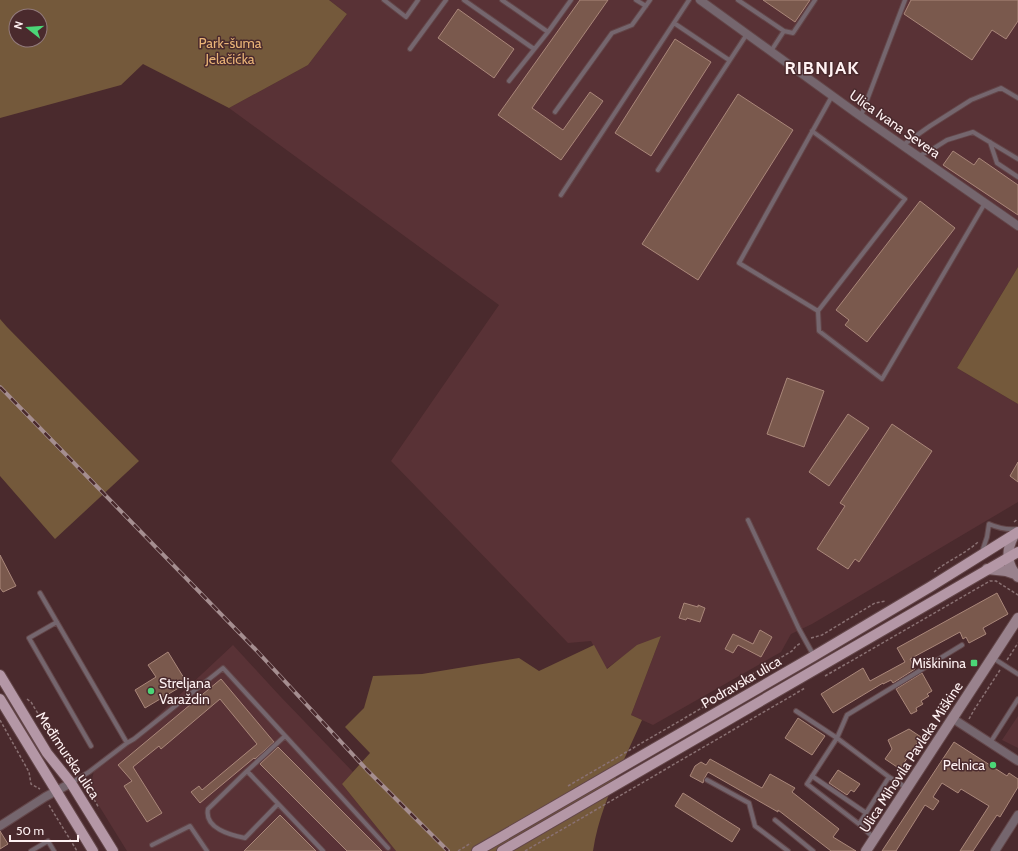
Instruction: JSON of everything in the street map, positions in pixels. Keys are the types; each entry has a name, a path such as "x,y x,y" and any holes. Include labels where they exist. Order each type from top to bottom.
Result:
{"main road":[{"name":"Podravska ulica","path":"476,851 814,656 981,556 1017,532"},
{"name":"Podravska ulica","path":"502,851 1018,552"},
{"name":"Međimurska ulica","path":"0,675 47,753 71,783 113,851"},
{"name":"Međimurska ulica","path":"0,699 93,851"}],"street":[{"name":"Ulica Ivana Severa","path":"700,0 860,116 1018,226"},
{"path":"1016,576 1010,568 1008,558 1010,544 1017,532"},
{"path":"987,570 1006,571 1016,576"},
{"name":"Ulica Mihovila Pavleka Miškine","path":"866,851 1018,618"},
{"path":"952,718 1018,761"},
{"path":"0,826 71,783"},
{"path":"995,851 1018,815"}],"lane":[{"path":"384,0 406,17 418,0"},
{"path":"410,49 446,0"},
{"path":"464,0 534,49"},
{"path":"502,0 548,32"},
{"path":"509,81 548,32 570,0"},
{"path":"636,0 646,6"},
{"path":"555,112 612,33 632,25 650,0"},
{"path":"561,196 689,0"},
{"path":"738,0 784,31 793,33 815,0"},
{"path":"860,116 905,0"},
{"path":"674,23 729,60"},
{"path":"771,51 784,31"},
{"path":"658,170 747,34"},
{"path":"903,145 971,100 1002,88 1018,98"},
{"path":"818,312 739,264 832,95"},
{"path":"812,131 905,199 818,312 819,331 882,379 986,203"},
{"path":"918,156 928,152 947,140 973,132 1018,159"},
{"path":"990,142 997,163 1018,177"},
{"path":"748,520 814,656"},
{"path":"981,556 987,537 989,524 998,528 1017,532"},
{"path":"40,593 127,743"},
{"path":"57,622 29,638 91,746"},
{"path":"875,838 807,784 837,738 847,715 962,645"},
{"path":"993,658 1018,674"},
{"path":"71,783 89,772 134,739 223,668 388,848"},
{"path":"990,743 1018,699"},
{"path":"796,712 837,738 907,788"},
{"path":"278,804 245,838 234,836 214,827 208,820 208,809 247,770 285,736"},
{"path":"247,770 323,851"},
{"path":"812,776 866,813"},
{"path":"859,824 889,776"},
{"path":"707,780 749,804 755,826 788,851"},
{"path":"775,820 813,851"},
{"path":"152,845 190,826 207,851"},
{"path":"31,851 48,840 54,851"}],"path":[{"path":"933,573 944,564 970,549 981,538"},
{"path":"825,676 990,581 996,581 1018,595"},
{"path":"564,789 732,691 740,682 792,651 796,646 817,635 822,635 875,603 890,600"},
{"path":"966,727 974,710 1018,643"},
{"path":"525,851 804,688"},
{"path":"31,702 63,754 71,760"},
{"path":"0,720 29,772 31,784 40,788"},
{"path":"54,814 77,851"},
{"path":"458,851 477,840"}],"shaded area":[{"path":"329,0 1018,0 1018,267 957,368 1018,404 1018,502 812,624 791,634 781,652 653,725 631,715 661,636 621,658 606,669 591,641 568,643 391,461 499,305 229,108 308,65 347,14"},
{"path":"233,645 353,772 342,784 396,851 127,851 96,801 90,788 94,771 110,760"},
{"path":"1018,716 1018,748 1002,740"}],"green space":[{"name":"Park-šuma Jelačićka","path":"0,0 329,0 347,14 308,65 229,108 143,64 121,85 0,118"},
{"path":"1018,267 1018,404 957,368"},
{"path":"0,319 139,461 55,539 0,476"},
{"path":"661,636 631,715 642,720 620,768 601,817 593,851 396,851 342,784 370,753 345,727 364,708 373,676 422,674 519,658 539,671 594,645 607,669 637,645"}],"building":[{"path":"580,0 608,0 532,108 563,130 590,92 603,101 561,160 498,115"},
{"path":"763,0 810,0 795,22"},
{"path":"911,0 1018,0 1018,21 1006,39 992,30 972,60 904,14"},
{"path":"458,9 514,49 494,78 438,38"},
{"path":"675,39 711,62 651,156 615,133"},
{"path":"738,94 793,130 698,280 642,244"},
{"path":"953,151 974,165 979,158 1018,185 1018,215 943,165"},
{"path":"920,201 955,228 867,342 845,325 849,320 836,310"},
{"path":"787,378 824,391 804,447 767,434"},
{"path":"848,414 869,428 829,486 809,472"},
{"path":"892,424 932,451 859,562 855,559 848,569 817,549 845,506 840,503"},
{"path":"1018,462 1018,482 1010,476"},
{"path":"0,555 16,586 3,592 0,588"},
{"path":"997,593 1008,614 983,628 986,634 969,643 966,637 963,639 960,632 910,659 915,669 893,683 891,680 883,683 833,713 821,694 863,668 870,681 905,662 897,648"},
{"path":"684,603 698,607 698,605 705,608 700,622 687,618 686,620 679,618"},
{"path":"760,630 772,637 761,657 738,645 733,653 725,649 733,634 753,644"},
{"path":"168,652 187,683 145,708 135,690 156,677 148,665"},
{"path":"922,673 932,691 927,694 929,696 921,701 923,704 916,708 917,711 911,714 896,689"},
{"path":"221,679 274,742 200,803 191,792 199,786 202,790 257,744 220,699 161,749 159,746 133,767 162,813 147,822 124,786 132,781 118,765"},
{"path":"798,718 825,736 812,755 785,738"},
{"path":"909,729 921,737 900,769 885,759 892,749 888,740"},
{"path":"954,742 1007,776 1009,773 1018,779 1018,787 1000,817 997,815 973,851 960,851 989,806 961,789 958,793 942,783 933,797 939,801 933,810 925,805 896,851 882,851"},
{"path":"278,747 382,851 347,851 260,764"},
{"path":"710,759 762,788 770,774 795,788 792,792 839,829 833,837 856,851 831,851 778,810 778,812 708,772 703,783 690,776 695,766 701,762 706,765"},
{"path":"838,770 860,784 854,792 851,790 847,795 829,783"},
{"path":"683,793 740,829 732,842 675,806"},
{"path":"280,815 316,851 244,851"},
{"path":"0,831 8,844 0,849"}],"railway":[{"path":"0,387 256,650 367,770 448,851"}],"place":[{"name":"Miškinina","path":"974,663"},
{"name":"Streljana Varaždin","path":"151,691"},
{"name":"Pelnica","path":"993,765"}],"district":[{"name":"RIBNJAK","path":"822,68"}]}
